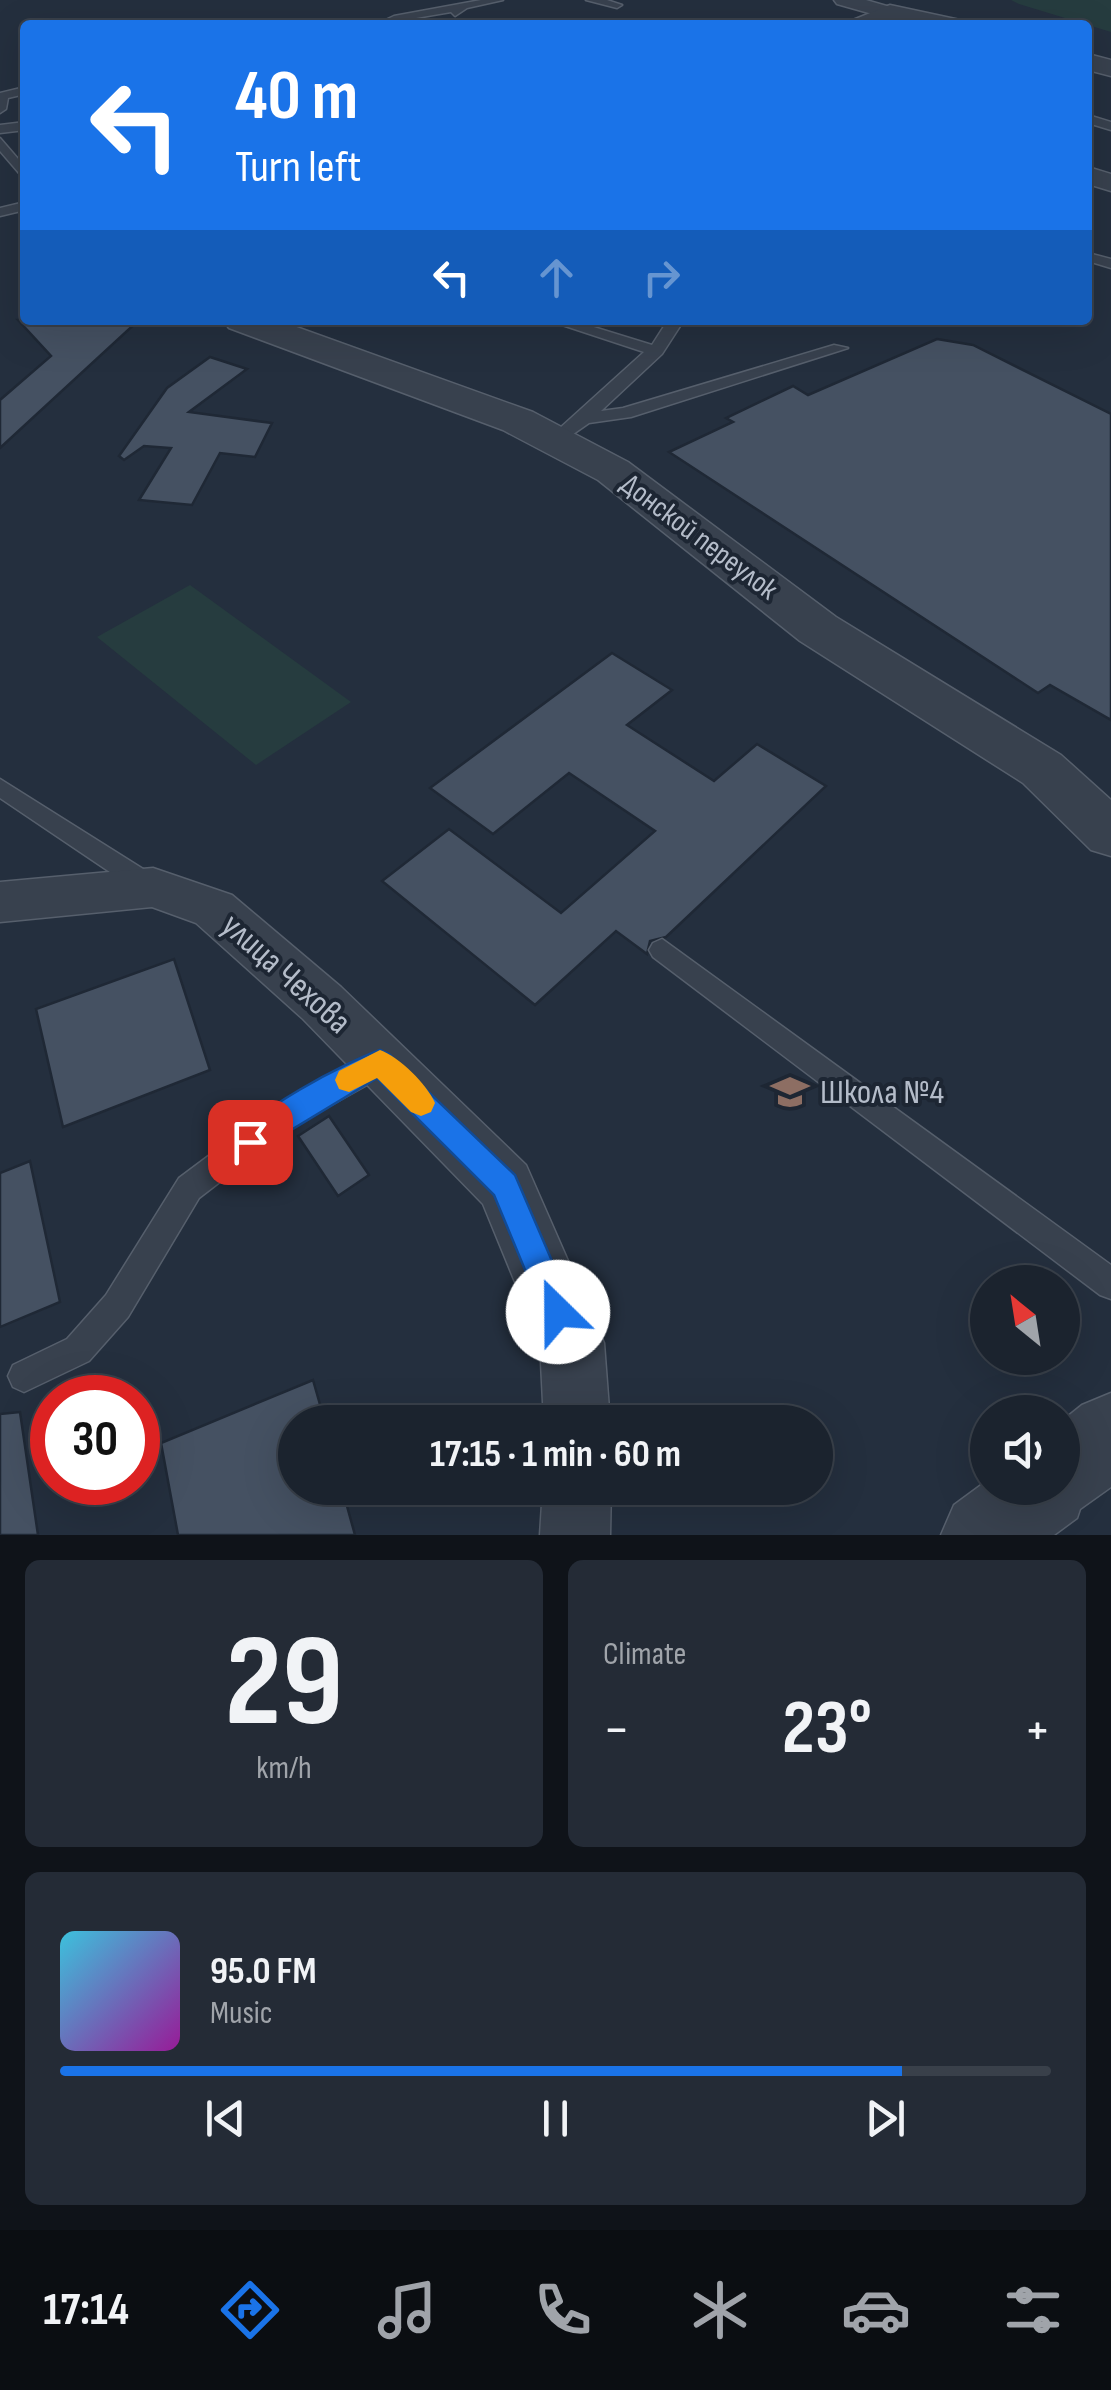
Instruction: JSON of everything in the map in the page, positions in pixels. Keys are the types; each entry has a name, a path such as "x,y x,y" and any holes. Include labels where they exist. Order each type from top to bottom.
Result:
{"street":[{"path":"844,0 926,20"},
{"path":"874,20 890,13"},
{"name":"Донской переулок","path":"256,325 518,421 570,430 613,471 818,629 1042,769 1111,834"},
{"name":"улица Чехова","path":"0,902 153,888 214,909 322,1003 505,1185 572,1344 576,1405"},
{"path":"1080,1460 1111,1434"},
{"path":"574,1535 576,1505"},
{"path":"984,1535 1024,1505"}],"lane":[{"path":"392,20 498,0"},
{"path":"591,0 617,5"},
{"path":"447,20 469,3"},
{"path":"0,108 3,96 20,91"},
{"path":"0,142 20,169"},
{"path":"571,325 656,351"},
{"path":"570,430 656,351 673,325"},
{"path":"570,430 840,348"},
{"path":"0,787 153,888"},
{"path":"662,950 1111,1284"},
{"path":"24,1376 78,1350 117,1306 189,1188 280,1118 380,1062"}],"green space":[{"path":"1011,0 1111,0 1111,32 1092,26 1092,20 1072,20"},
{"path":"190,585 351,702 256,765 97,637"}],"building":[{"path":"23,325 134,325 0,448 0,400 51,356"},
{"path":"937,339 973,345 1111,414 1111,720 1050,685 1038,693 669,452 733,422 726,418 793,386 808,395"},
{"path":"210,357 247,369 189,412 272,423 255,457 220,453 192,505 139,500 171,448 144,446 124,460 119,456 167,388"},
{"path":"612,653 672,690 627,725 714,781 757,744 826,786 666,937 650,941 647,954 616,931 535,1005 382,881 449,829 561,913 655,831 569,773 493,834 430,788"},
{"path":"174,959 210,1070 63,1127 36,1009"},
{"path":"329,1116 369,1175 338,1196 298,1136"},
{"path":"30,1161 60,1302 0,1327 0,1173"},
{"path":"313,1380 320,1405 278,1405 278,1505 347,1505 355,1535 178,1535 161,1443"},
{"path":"20,1412 30,1505 34,1505 38,1535 0,1535 0,1414"}],"slow traffic":[{"path":"349,1080 380,1062 421,1103"}],"place":[{"name":"Школа №4","path":"790,1092"}],"route":[{"path":"250,1142 280,1118 380,1062 505,1185 558,1312"}]}
